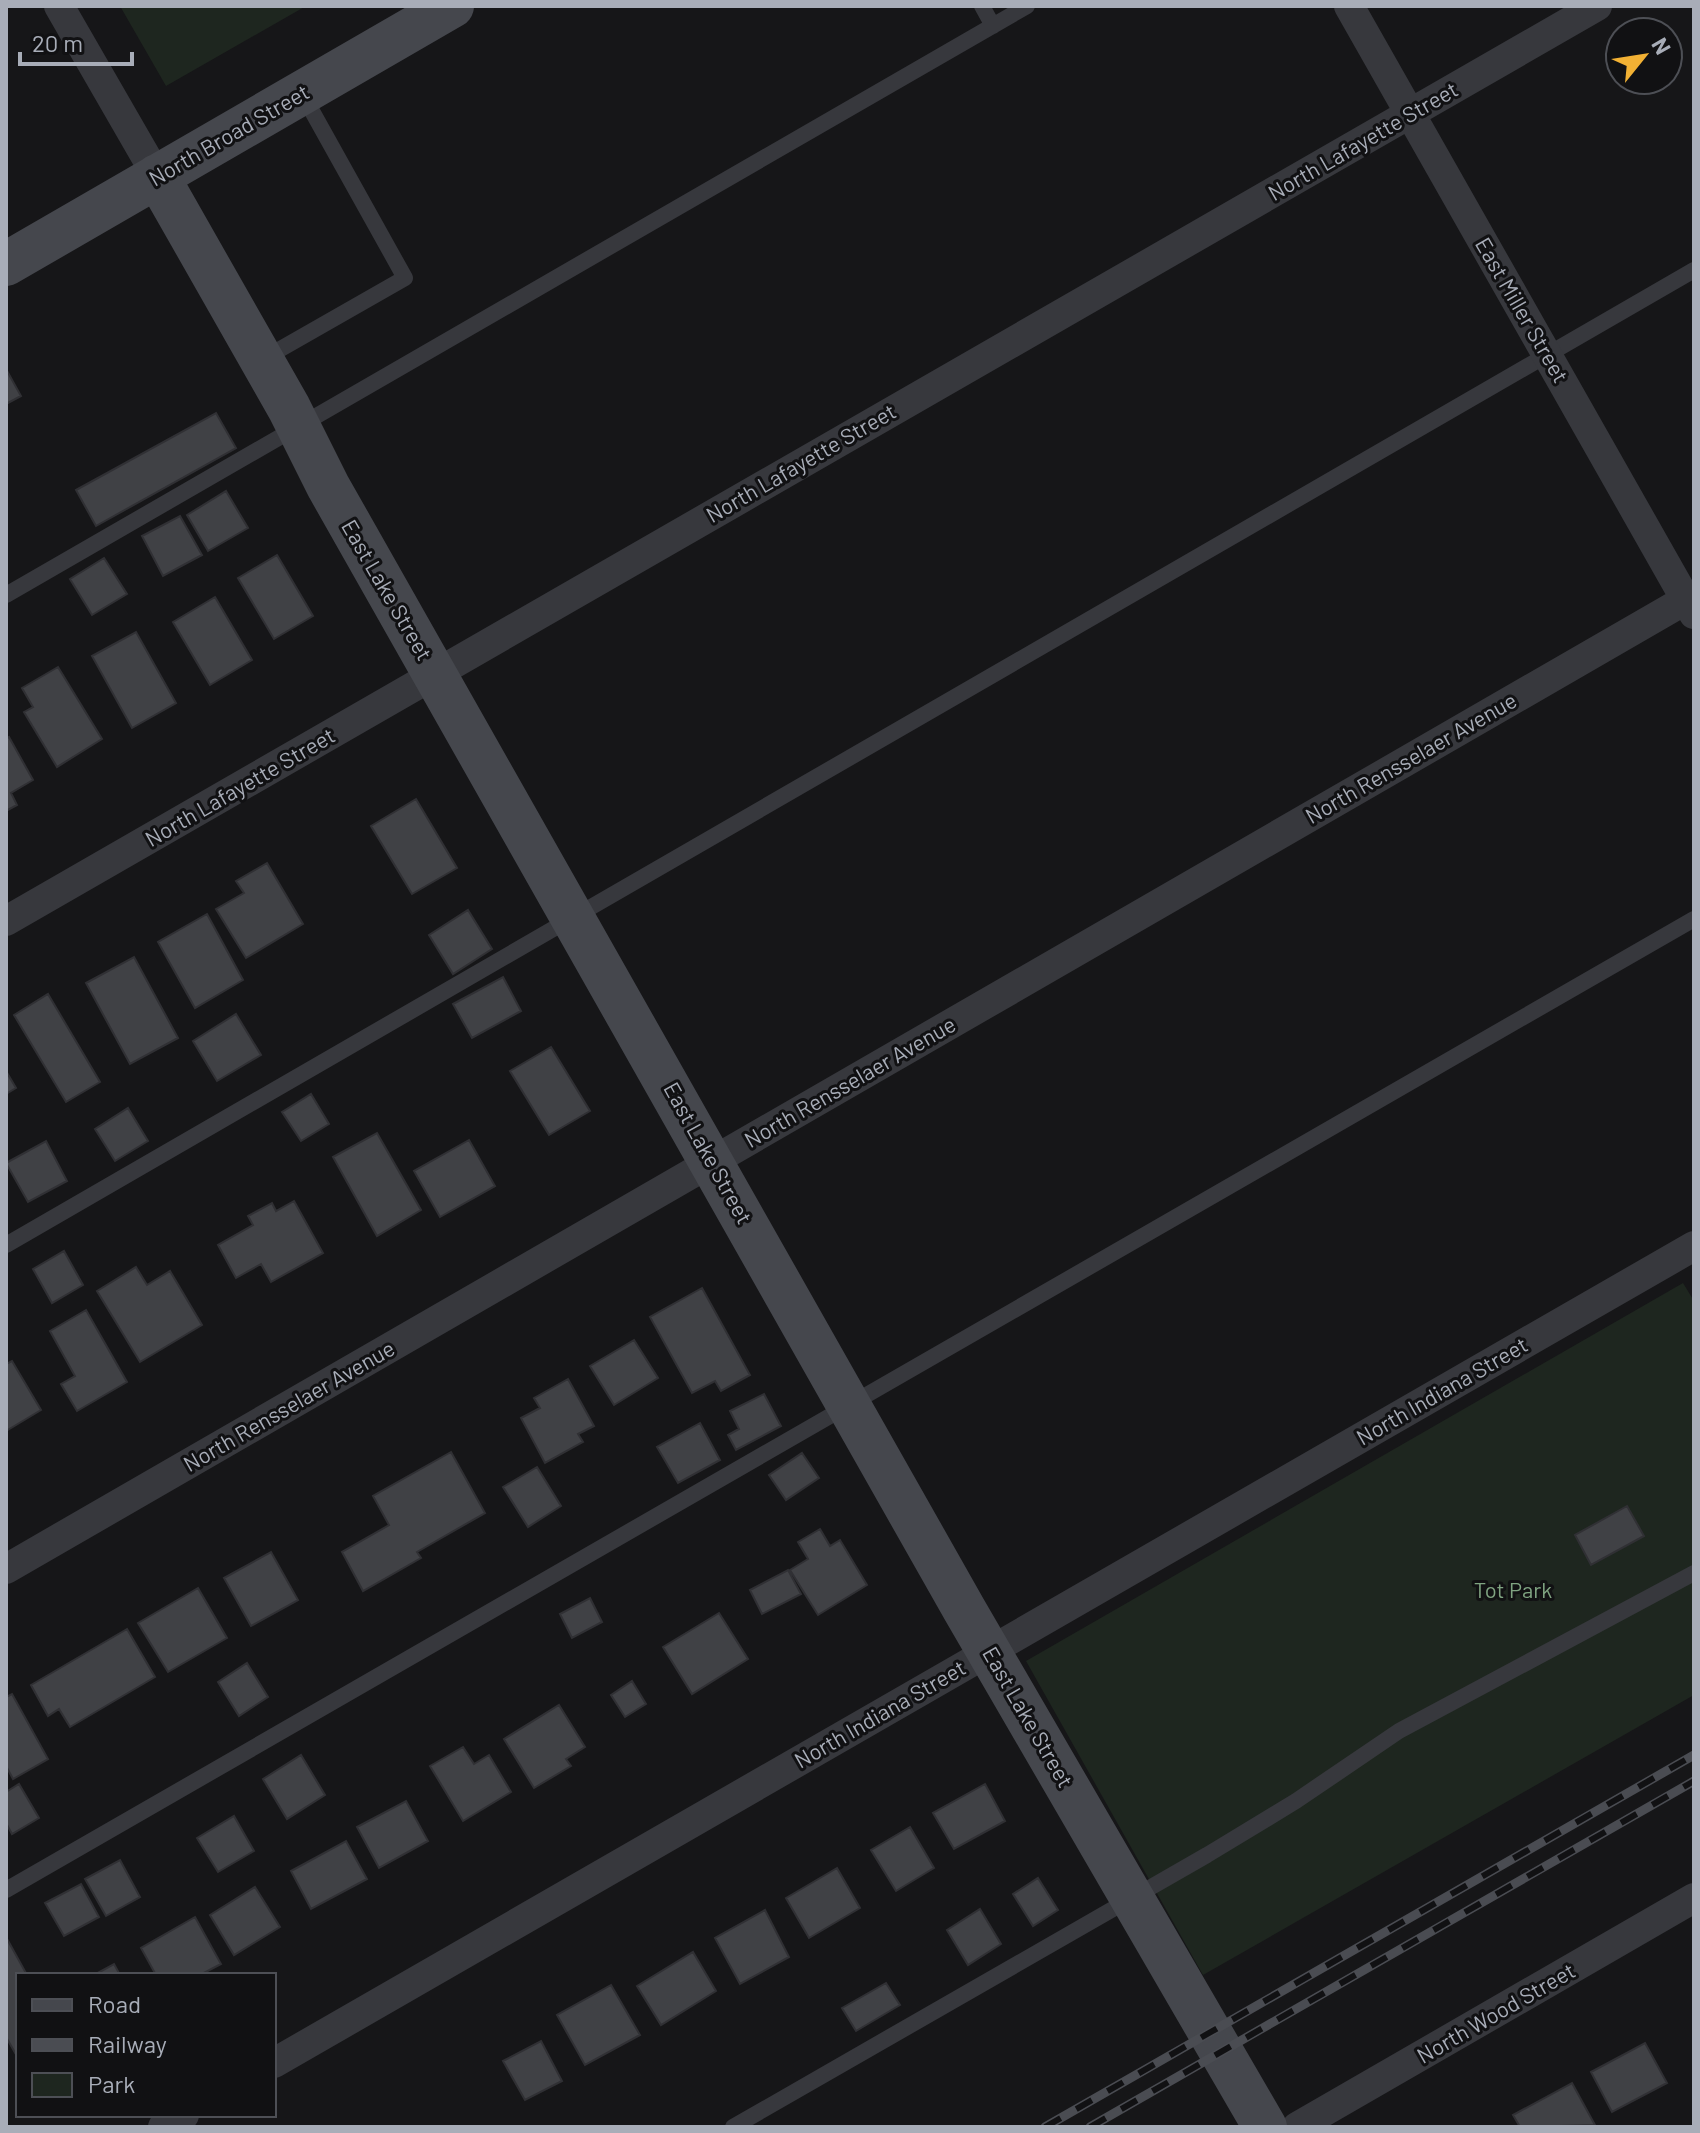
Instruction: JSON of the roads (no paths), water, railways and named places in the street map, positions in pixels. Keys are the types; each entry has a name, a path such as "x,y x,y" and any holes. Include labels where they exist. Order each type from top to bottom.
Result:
{"street":[{"path":"59,6 157,176"},
{"name":"North Broad Street","path":"6,264 452,6"},
{"name":"East Miller Street","path":"1349,6 1691,603"},
{"name":"North Lafayette Street","path":"6,921 1597,6"},
{"name":"East Lake Street","path":"157,176 262,359 328,486 849,1405 1265,2127"},
{"name":"North Rensselaer Avenue","path":"6,1569 1691,603"},
{"name":"North Indiana Street","path":"276,2062 1694,1246"},
{"name":"North Wood Street","path":"1297,2127 1694,1898"},
{"path":"163,2127 180,2117"}],"lane":[{"path":"982,6 993,26"},
{"path":"6,595 1027,6"},
{"path":"262,359 405,278 302,93"},
{"path":"6,1245 1694,270"},
{"path":"6,1890 1694,919"},
{"path":"733,2127 1133,1898 1296,1801 1399,1731 1694,1573"}],"railway":[{"path":"1045,2127 1694,1755"},
{"path":"1090,2127 1694,1781"}],"park label":[{"name":"Tot Park","path":"1513,1590"}]}
